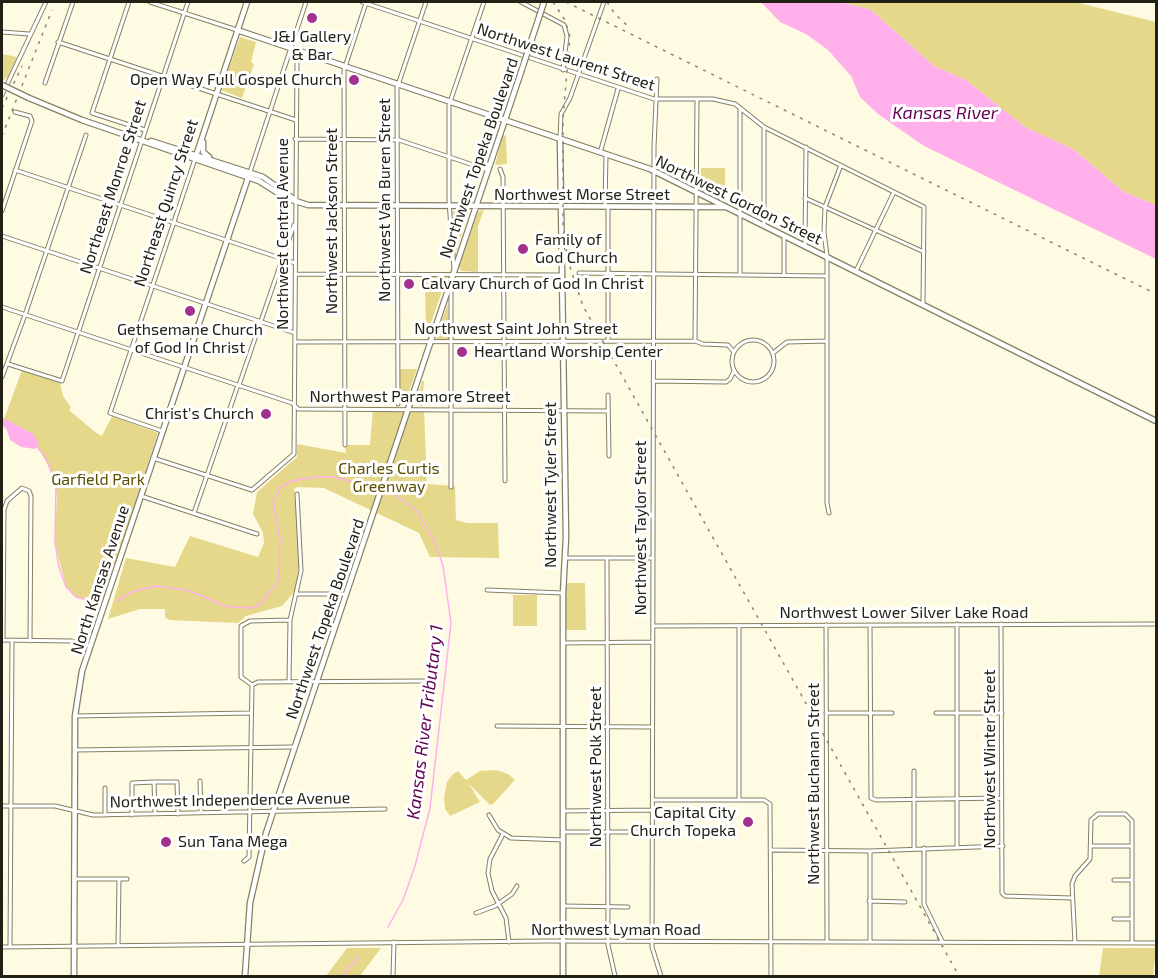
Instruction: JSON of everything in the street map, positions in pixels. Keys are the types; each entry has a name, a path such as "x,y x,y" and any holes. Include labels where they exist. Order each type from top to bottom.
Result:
{"main road":[{"name":"Northeast Quincy Street","path":"195,157 247,2"},
{"name":"Northwest Topeka Boulevard","path":"245,976 246,944 255,877 273,812 544,2"},
{"name":"Northwest Gordon Street","path":"237,30 654,171 1156,421"},
{"path":"2,85 82,120 249,174"},
{"path":"206,125 203,152 249,174"},
{"name":"Northwest Tyler Street","path":"560,139 564,558 562,593 563,976"},
{"path":"195,157 222,163"},
{"name":"Northwest Morse Street","path":"249,174 295,201 313,205 726,207"},
{"name":"North Kansas Avenue","path":"74,976 75,716 82,671 249,174"}],"street":[{"path":"2,95 46,2"},
{"path":"45,83 73,2"},
{"path":"129,2 92,113 145,130"},
{"path":"150,2 237,30"},
{"name":"Northeast Monroe Street","path":"8,364 62,381 188,2"},
{"name":"North Kansas Avenue","path":"249,174 306,2"},
{"name":"Northwest Laurent Street","path":"365,2 618,89 654,99 726,100 740,108"},
{"name":"Northwest Jackson Street","path":"345,445 345,67 365,2"},
{"name":"Northwest Van Buren Street","path":"398,404 397,84 426,2"},
{"path":"451,488 453,275 448,156 450,102 484,2"},
{"path":"521,2 564,25 567,36 563,70"},
{"name":"Northwest Tyler Street","path":"560,139 561,114 570,98 604,2"},
{"path":"2,32 29,34"},
{"path":"58,42 296,120"},
{"name":"Northwest Central Avenue","path":"207,475 251,490 255,489 294,454 297,61"},
{"name":"Northwest Taylor Street","path":"657,79 654,99 653,208 652,942 654,958 661,976"},
{"path":"600,153 618,89"},
{"path":"695,341 697,99"},
{"path":"740,108 764,127 922,206 923,304"},
{"path":"740,108 741,274"},
{"path":"2,211 32,120 30,116 15,112"},
{"path":"764,127 764,225"},
{"path":"3,376 86,135"},
{"path":"295,139 396,140 488,170"},
{"path":"805,245 806,147"},
{"path":"606,155 608,341"},
{"name":"Northeast Quincy Street","path":"162,431 110,413 195,157"},
{"path":"829,513 826,503 827,256 824,232 825,207 841,164"},
{"path":"500,169 503,177 505,481"},
{"path":"15,170 295,263"},
{"path":"856,271 894,192"},
{"path":"805,198 924,252"},
{"path":"194,513 295,220"},
{"path":"784,235 784,274"},
{"path":"2,236 295,333"},
{"path":"579,273 827,276"},
{"path":"295,274 562,275"},
{"name":"Northwest Paramore Street","path":"2,307 238,385 298,409 607,411"},
{"path":"754,339 766,344 773,354 772,369 760,381 745,381 734,371 731,362 734,351 742,342 754,339"},
{"name":"Northwest Saint John Street","path":"295,342 695,341 703,345 728,345 734,351"},
{"path":"773,354 787,342 827,341"},
{"path":"653,381 726,382 730,380 734,371"},
{"path":"608,395 609,456"},
{"path":"153,458 207,475"},
{"path":"30,641 30,493 25,489 19,489 5,506 2,640 30,641 76,641 91,646"},
{"path":"289,682 290,620 298,594 302,564 297,494"},
{"path":"141,495 257,534"},
{"path":"564,558 653,558"},
{"name":"Northwest Polk Street","path":"607,558 608,906 609,942 615,976"},
{"path":"487,590 490,592 562,593"},
{"path":"298,594 346,594"},
{"path":"252,685 241,677 241,626 250,621 290,620"},
{"path":"957,624 957,847"},
{"name":"Northwest Winter Street","path":"1001,624 1003,894 1072,898"},
{"name":"Northwest Lower Silver Lake Road","path":"652,626 1156,624"},
{"path":"870,625 872,798 876,801 1002,798"},
{"path":"739,626 739,800"},
{"name":"Northwest Buchanan Street","path":"826,626 827,942"},
{"path":"10,947 12,640"},
{"path":"563,643 652,642"},
{"path":"252,685 258,682 424,681"},
{"path":"244,861 249,857 252,685"},
{"path":"75,716 250,713"},
{"path":"826,713 892,713"},
{"path":"936,713 1002,713"},
{"path":"496,726 652,727"},
{"path":"75,750 294,747"},
{"path":"914,771 914,848"},
{"path":"200,781 201,813"},
{"path":"154,782 155,814"},
{"path":"132,814 132,783 177,782 178,814"},
{"path":"105,788 105,815"},
{"path":"653,800 768,802 771,807 772,850 771,976"},
{"name":"Northwest Independence Avenue","path":"2,806 55,807 105,815 385,809"},
{"path":"563,811 653,810"},
{"path":"1074,944 1073,879 1090,860 1092,817 1098,814 1125,814 1131,819 1132,944"},
{"path":"489,815 496,828 503,834 520,839 562,840"},
{"path":"563,832 653,832"},
{"path":"503,834 490,859 488,871 490,887 506,918 509,942"},
{"path":"772,850 870,851 1003,846"},
{"path":"1091,846 1132,846"},
{"path":"924,848 924,904 943,943"},
{"path":"870,851 870,942"},
{"path":"75,879 127,879"},
{"path":"118,946 119,879"},
{"path":"1114,880 1132,880"},
{"path":"476,913 486,912 512,894 517,886"},
{"path":"869,901 905,902"},
{"path":"563,906 628,907"},
{"path":"1114,919 1132,919"},
{"path":"393,976 394,942"},
{"name":"Northwest Lyman Road","path":"2,947 394,942 1156,944"}],"green space":[{"path":"841,2 1075,2 1156,22 1156,205 1124,192 1073,149 1025,127 966,80 934,66 871,10"},
{"path":"240,37 256,42 251,62 254,64 242,98 221,90"},
{"path":"2,54 17,57 9,76 2,81"},
{"path":"503,135 506,136 507,164 495,165"},
{"path":"701,168 725,168 725,203 701,191"},
{"path":"484,209 478,226 478,272 461,271 459,267 478,212"},
{"path":"453,211 469,211 453,262"},
{"path":"425,276 447,277 426,337"},
{"path":"448,304 449,339 438,340 436,337"},
{"path":"400,369 417,369 405,403 396,407 396,404 402,401"},
{"name":"Garfield Park","path":"22,370 60,383 63,396 71,407 69,410 102,436 112,416 158,433 103,602 76,597 66,587 55,543 57,496 53,474 37,446 4,419"},
{"path":"422,381 424,381 422,407 416,402"},
{"name":"Charles Curtis Greenway","path":"373,409 424,409 427,484 455,486 456,520 467,523 498,523 499,558 430,557 419,533 324,488 298,487 294,489 300,558 296,590 282,606 246,616 238,623 169,620 165,617 165,609 140,609 108,619 126,558 175,567 190,536 258,557 264,543 263,533 253,514 257,492 297,457 297,444 346,453 345,445 370,445"},
{"path":"564,583 585,583 586,630 564,630"},
{"path":"513,595 537,595 537,626 513,626"},
{"path":"496,770 508,774 515,780 493,804 490,805 469,784 480,802 450,816 445,809 444,797 447,782 453,774 458,771 466,780 480,771"},
{"path":"347,948 381,948 360,976 326,976"},
{"path":"1103,948 1156,948 1153,976 1099,976"}],"water":[{"name":"Kansas River","path":"761,2 841,2 871,10 934,66 966,80 1025,127 1073,149 1124,192 1156,205 1156,259 924,146 878,114 860,97 851,76 828,50 806,34 780,22"},
{"path":"2,417 33,434 39,443 35,449 21,447 10,440 7,430 2,425"}],"waterway":[{"name":"Kansas River Tributary 1","path":"36,446 45,456 56,484 55,543 59,567 66,587 76,597 93,602"},
{"path":"117,601 132,592 156,586 187,590 228,607 252,608 260,604 277,583 280,538 273,502 281,487 291,481 316,477 334,477 366,485"},
{"name":"Kansas River Tributary 1","path":"388,927 403,900 415,866 430,808 451,623 443,566 436,545 418,512 395,495"},
{"name":"Kansas River Tributary 1","path":"342,976 359,956"}],"railway":[{"path":"553,2 565,20 570,37 563,117 563,227 568,261 583,306 959,976"},
{"path":"566,2 1156,294"},
{"path":"607,2 615,14 630,28"},
{"path":"2,136 52,10"},
{"path":"2,108 22,66"}],"place":[{"name":"J&J Gallery & Bar","path":"312,18"},
{"name":"Open Way Full Gospel Church","path":"354,80"},
{"name":"Family of God Church","path":"523,249"},
{"name":"Calvary Church of God In Christ","path":"409,284"},
{"name":"Gethsemane Church of God In Christ","path":"190,311"},
{"name":"Heartland Worship Center","path":"462,352"},
{"name":"Christ's Church","path":"266,414"},
{"name":"Capital City Church Topeka","path":"748,822"},
{"name":"Sun Tana Mega","path":"166,842"}]}
